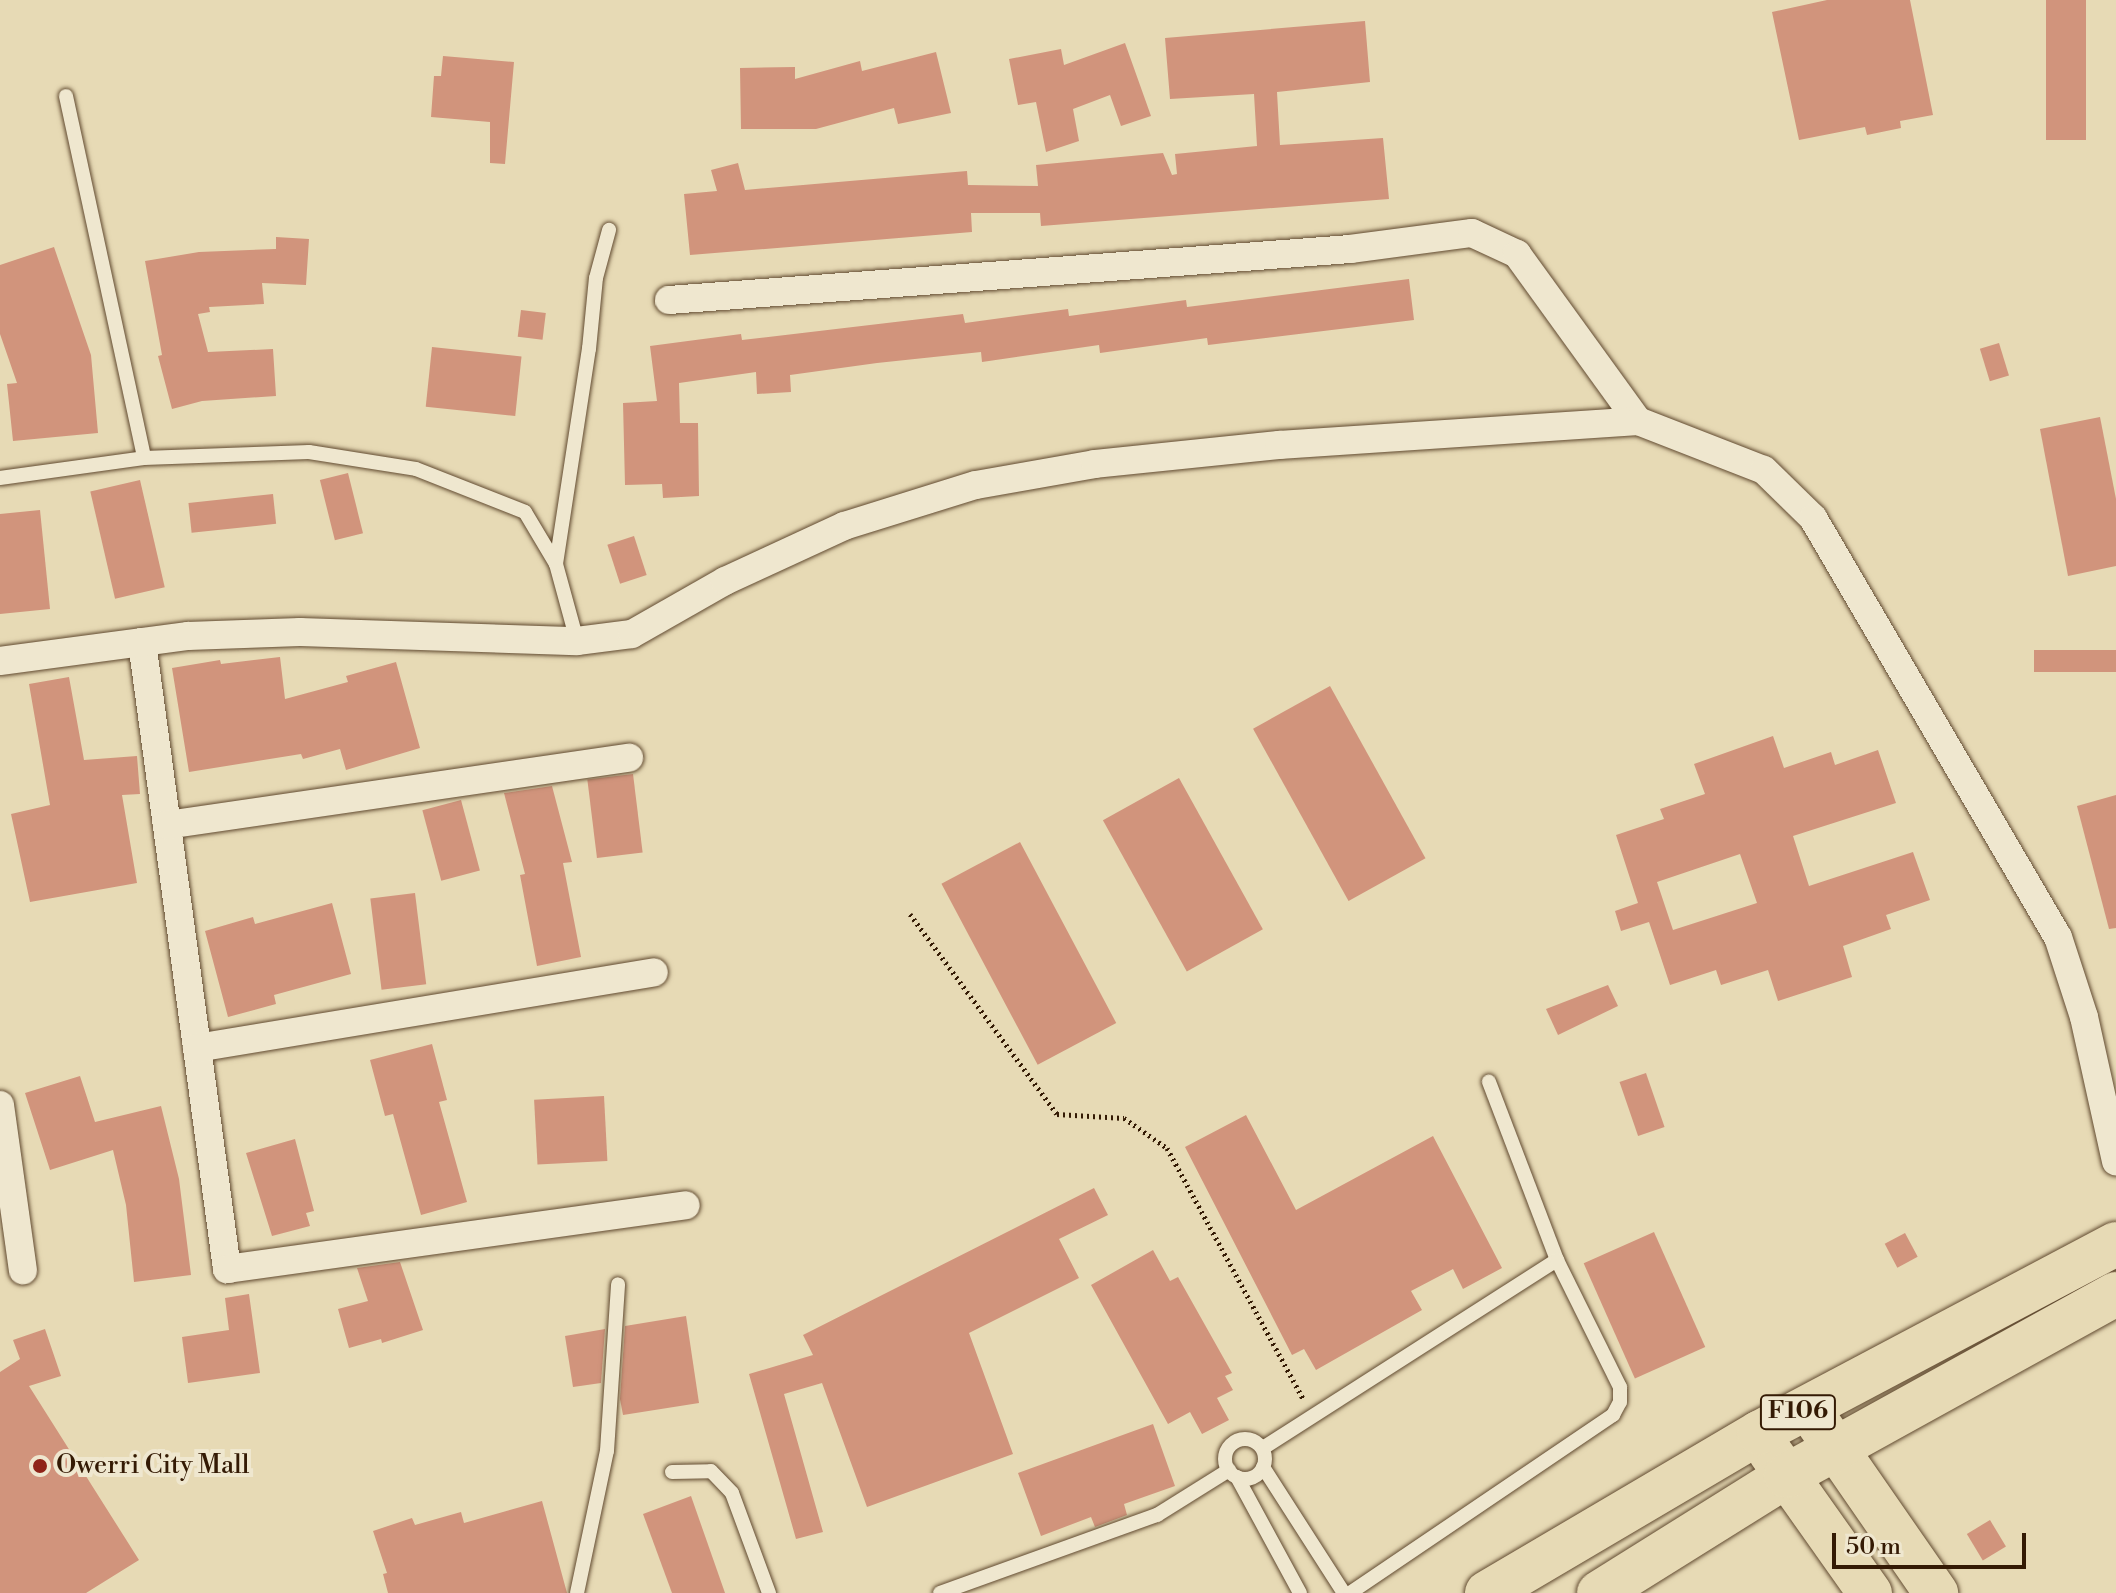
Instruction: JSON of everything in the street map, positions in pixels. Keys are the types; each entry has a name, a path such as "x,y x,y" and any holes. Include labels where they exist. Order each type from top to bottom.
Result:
{"main road":[{"name":"F106","path":"1487,1593 1759,1433 2116,1244"},
{"name":"F106","path":"1599,1593 1786,1476 2116,1294"},
{"path":"1808,1407 1936,1593"},
{"path":"1759,1433 1870,1593"}],"street":[{"path":"669,300 1334,250 1472,233 1517,254 1638,421"},
{"path":"0,661 188,636 300,632 577,641 632,634 725,581 844,526 976,485 1095,464 1279,445 1638,421 1764,470 1813,518 2058,937 2084,1017 2116,1161"},
{"path":"142,642 227,1269 686,1205"},
{"path":"167,825 629,758"},
{"path":"197,1048 654,972"},
{"path":"0,1105 3,1153 23,1270"}],"lane":[{"path":"66,96 144,458"},
{"path":"556,564 589,349 596,278 609,230"},
{"path":"0,478 144,458 309,452 416,469 525,512 556,564 577,641"},
{"path":"1350,1593 1613,1415 1620,1402 1620,1387 1557,1260 1489,1082"},
{"path":"1263,1448 1557,1260"},
{"path":"577,1593 607,1451 618,1284"},
{"path":"1263,1448 1253,1440 1233,1442 1227,1451 1233,1474 1300,1593"},
{"path":"1263,1448 1263,1467 1344,1593"},
{"path":"940,1593 1157,1515 1233,1474 1257,1475 1263,1467"},
{"path":"672,1472 711,1471 732,1493 769,1593"}],"path":[{"path":"910,914 1057,1114 1124,1118 1167,1148 1312,1415"}],"building":[{"path":"1827,0 1910,0 1933,115 1900,121 1901,128 1867,135 1865,127 1799,140 1772,12"},
{"path":"2046,0 2086,0 2086,140 2046,140"},
{"path":"1365,21 1370,82 1277,92 1280,145 1383,138 1389,199 1041,226 1040,213 971,213 972,232 690,255 684,194 717,191 711,170 738,163 745,190 967,171 968,185 1038,186 1036,165 1163,153 1172,175 1177,174 1175,154 1257,146 1254,94 1170,99 1165,38"},
{"path":"1125,43 1151,116 1121,126 1110,95 1073,109 1079,141 1046,152 1036,102 1018,105 1009,59 1061,49 1064,65"},
{"path":"936,52 951,113 898,124 894,108 816,129 741,129 740,68 795,67 795,79 860,61 862,71"},
{"path":"443,56 514,62 505,164 490,163 490,122 431,117 434,76 441,76"},
{"path":"276,237 309,239 306,285 262,283 264,304 209,307 210,312 198,314 208,352 273,349 276,396 202,401 172,409 158,356 162,355 145,261 199,252 276,249"},
{"path":"54,247 91,355 98,433 13,441 7,384 17,383 0,334 0,265"},
{"path":"1409,279 1414,320 1208,345 1207,338 1100,353 1099,345 982,362 981,352 877,363 790,375 791,392 757,394 756,372 679,383 680,423 698,423 699,496 663,498 662,484 625,485 623,403 657,401 650,346 741,334 742,340 963,314 965,323 1068,309 1069,316 1186,300 1187,307"},
{"path":"521,310 546,313 543,340 518,337"},
{"path":"1999,343 2009,376 1990,381 1980,349"},
{"path":"432,347 522,356 515,416 426,407"},
{"path":"2100,417 2116,499 2116,566 2068,576 2040,429"},
{"path":"348,473 363,533 335,540 320,480"},
{"path":"140,480 165,587 115,599 90,491"},
{"path":"273,494 276,524 192,533 188,503"},
{"path":"40,510 50,609 0,614 0,514"},
{"path":"634,536 647,575 620,584 607,545"},
{"path":"2034,650 2116,650 2116,672 2034,672"},
{"path":"280,657 285,699 348,682 346,676 396,662 420,748 346,770 340,749 303,759 301,754 189,772 172,668 220,660 221,664"},
{"path":"69,677 84,760 137,756 140,794 122,795 137,883 30,902 11,814 50,805 29,684"},
{"path":"1330,686 1426,858 1349,901 1253,729"},
{"path":"1773,736 1784,768 1831,752 1835,765 1878,750 1896,803 1793,836 1809,886 1913,852 1930,900 1886,915 1891,929 1843,946 1852,977 1778,1001 1768,970 1721,985 1716,970 1670,985 1649,922 1621,931 1615,911 1638,903 1616,835 1664,819 1660,809 1705,794 1694,764","holes":["1740,854 1757,903 1673,930 1657,882"]},
{"path":"633,774 643,852 597,858 587,780"},
{"path":"1179,778 1263,929 1187,971 1103,820"},
{"path":"552,786 572,862 563,863 581,957 537,966 520,875 525,874 504,793"},
{"path":"2116,795 2116,928 2109,929 2077,806"},
{"path":"461,800 480,871 441,881 422,810"},
{"path":"1020,842 1116,1023 1038,1065 941,884"},
{"path":"415,893 426,984 382,990 370,898"},
{"path":"332,903 351,974 274,995 276,1004 228,1017 205,931 253,917 255,924"},
{"path":"1608,985 1618,1006 1558,1035 1546,1009"},
{"path":"432,1044 447,1100 439,1102 467,1202 421,1215 393,1114 385,1116 370,1060"},
{"path":"1646,1073 1665,1127 1638,1136 1620,1082"},
{"path":"80,1076 95,1122 161,1106 179,1179 191,1275 134,1282 126,1205 113,1150 50,1170 25,1093"},
{"path":"604,1096 607,1161 537,1165 534,1100"},
{"path":"1246,1115 1296,1210 1433,1136 1502,1268 1463,1289 1453,1269 1411,1291 1422,1310 1316,1370 1304,1349 1292,1355 1185,1147"},
{"path":"295,1139 314,1211 306,1213 310,1226 272,1236 246,1153"},
{"path":"1094,1188 1108,1215 1059,1239 1079,1278 969,1333 1013,1454 867,1507 822,1383 784,1394 823,1532 796,1539 749,1374 813,1355 803,1335"},
{"path":"1654,1232 1705,1347 1635,1378 1584,1263"},
{"path":"1905,1233 1918,1257 1897,1268 1885,1244"},
{"path":"1153,1250 1170,1281 1178,1277 1232,1373 1225,1376 1233,1390 1217,1398 1229,1420 1202,1434 1190,1412 1168,1424 1091,1285"},
{"path":"400,1262 423,1330 382,1343 381,1339 349,1348 338,1309 368,1301 357,1268"},
{"path":"249,1294 260,1373 188,1383 182,1337 229,1330 225,1298"},
{"path":"686,1316 699,1403 623,1415 620,1399 625,1326"},
{"name":"Owerri City Mall","path":"45,1329 61,1376 29,1386 139,1560 86,1593 0,1593 0,1372 20,1359 13,1340"},
{"path":"605,1329 601,1383 573,1387 565,1336"},
{"path":"1153,1424 1175,1486 1124,1504 1127,1515 1095,1527 1091,1517 1041,1536 1018,1473"},
{"path":"691,1496 725,1593 672,1593 643,1514"},
{"path":"542,1501 567,1593 388,1593 383,1574 387,1573 373,1531 412,1518 415,1525 461,1512 464,1523"},
{"path":"1990,1520 2006,1547 1983,1560 1967,1534"}],"place":[{"name":"Owerri City Mall","path":"40,1466"}]}
